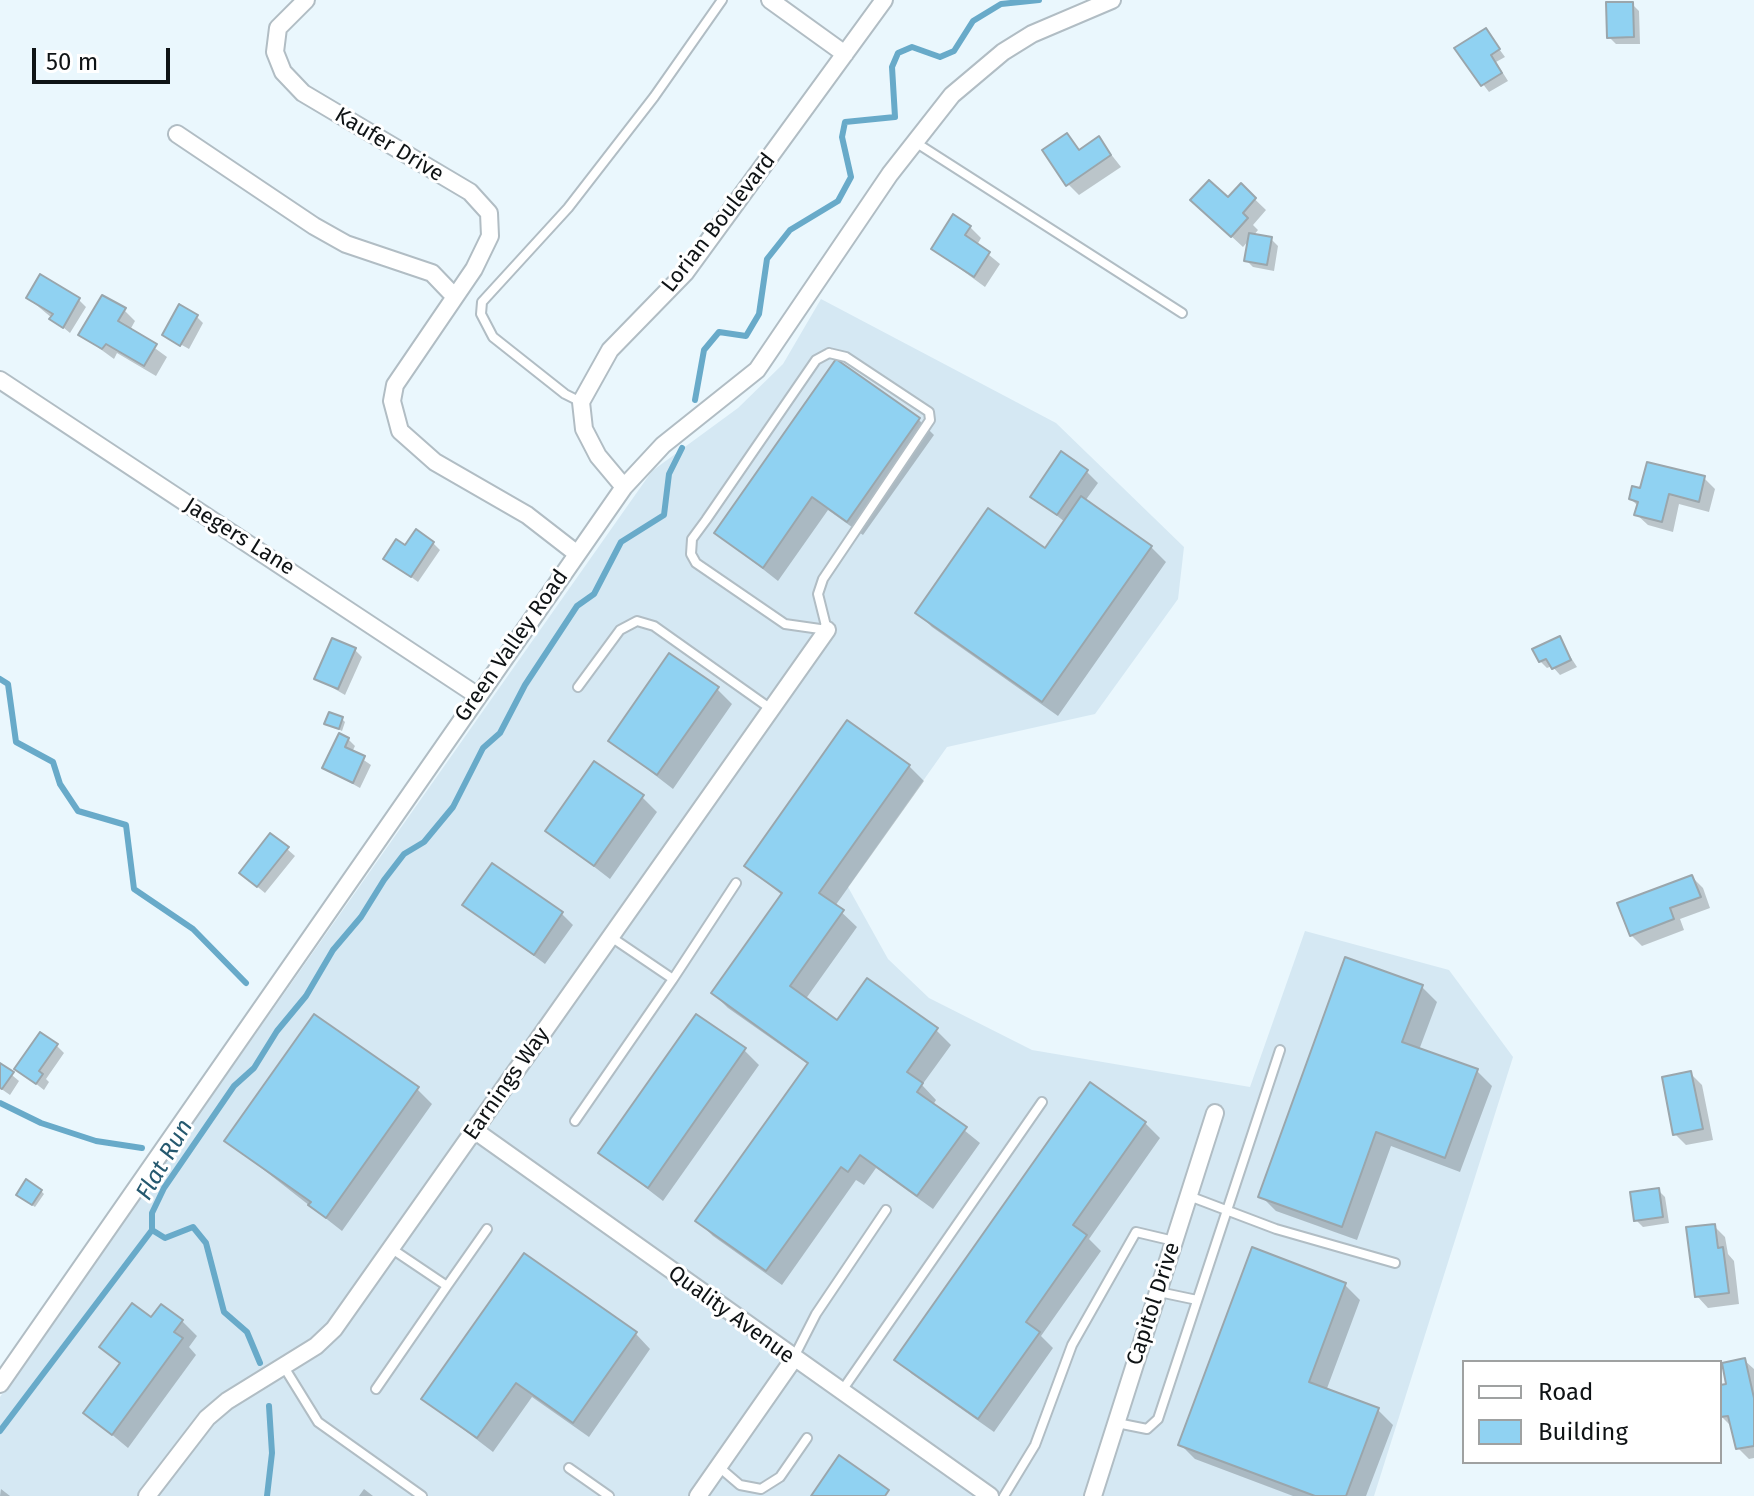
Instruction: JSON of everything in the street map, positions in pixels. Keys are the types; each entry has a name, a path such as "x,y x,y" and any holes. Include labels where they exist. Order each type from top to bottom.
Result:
{"street":[{"name":"Kaufer Drive","path":"306,0 278,28 275,52 283,72 303,93 470,192 489,213 490,236 455,297 401,371 395,385 392,401 400,431 435,462 527,515 576,553"},
{"path":"770,0 845,54"},
{"name":"Lorian Boulevard","path":"581,402 610,350 685,273 884,0"},
{"name":"Green Valley Road","path":"0,1384 624,487 663,445 757,370 914,141 952,95 1003,52 1032,34 1112,0"},
{"path":"177,134 314,226 346,244 432,273 455,297"},
{"name":"Jaegers Lane","path":"0,380 478,696"},
{"path":"581,402 584,429 598,456 624,487"},
{"name":"Earnings Way","path":"147,1496 207,1418 227,1401 284,1367 334,1329 827,630"},
{"name":"Capitol Drive","path":"1093,1496 1215,1113"},
{"name":"Quality Avenue","path":"474,1130 793,1360 990,1496"},
{"path":"698,1496 793,1360"}],"lane":[{"path":"581,402 565,394 493,337 481,314 482,302 568,208 654,97 722,0"},
{"path":"914,141 1182,313"},
{"path":"829,353 846,357 929,412 930,420 823,579 818,594 827,630 785,624 696,563 691,554 692,539 816,360 829,353"},
{"path":"578,687 620,630 637,621 654,626 771,709"},
{"path":"575,1121 736,883"},
{"path":"611,937 673,979"},
{"path":"1116,1422 1147,1429 1158,1419 1280,1050"},
{"path":"840,1392 1042,1102"},
{"path":"1188,1196 1276,1229 1395,1263"},
{"path":"793,1360 816,1314 886,1210"},
{"path":"376,1389 487,1229"},
{"path":"1004,1496 1035,1445 1072,1345 1136,1232 1174,1241"},
{"path":"392,1249 447,1286"},
{"path":"1158,1292 1197,1300"},
{"path":"284,1367 318,1422 422,1496"},
{"path":"718,1467 740,1485 761,1489 780,1477 807,1438"},
{"path":"569,1468 609,1496"}],"shaded area":[{"path":"821,299 1056,423 1184,547 1178,599 1095,714 947,747 848,887 888,959 929,998 1032,1050 1250,1087 1305,931 1449,970 1513,1057 1374,1496 0,1496 0,1397 652,471 738,408 783,364"}],"building":[{"path":"1606,2 1633,2 1634,37 1607,38"},
{"path":"1486,28 1500,49 1491,55 1502,73 1481,86 1454,48"},
{"path":"1067,133 1079,150 1099,136 1111,155 1066,186 1042,150"},
{"path":"1209,180 1228,197 1241,183 1256,198 1243,213 1248,218 1231,237 1190,200"},
{"path":"953,214 971,226 965,235 990,252 974,277 931,249"},
{"path":"1249,233 1272,237 1267,265 1244,261"},
{"path":"40,274 80,298 63,328 49,319 53,314 26,298"},
{"path":"102,295 126,308 118,321 157,344 144,366 106,344 102,349 78,335"},
{"path":"179,304 198,315 180,346 162,335"},
{"path":"836,359 920,418 847,522 812,497 763,568 714,533"},
{"path":"1061,451 1088,470 1057,515 1030,497"},
{"path":"1647,462 1705,476 1699,502 1669,494 1662,522 1634,515 1638,502 1629,499 1632,486 1640,488"},
{"path":"1081,496 1152,546 1042,702 915,613 988,508 1045,548"},
{"path":"416,529 434,542 411,577 383,559 396,539 405,545"},
{"path":"1560,636 1571,660 1552,669 1546,659 1539,662 1532,649"},
{"path":"332,638 356,648 338,689 314,679"},
{"path":"669,653 719,687 657,775 608,741"},
{"path":"329,712 343,717 339,729 324,724"},
{"path":"847,720 910,765 819,893 844,910 790,986 837,1020 867,978 938,1028 907,1072 923,1083 917,1092 967,1127 917,1196 860,1155 848,1172 841,1167 766,1271 695,1221 808,1063 711,993 782,893 744,866"},
{"path":"339,733 349,738 345,747 365,756 353,783 322,768"},
{"path":"594,761 644,795 594,866 545,831"},
{"path":"270,833 289,847 257,887 239,873"},
{"path":"492,863 563,912 534,955 462,905"},
{"path":"1692,875 1701,897 1670,908 1674,919 1630,936 1617,903"},
{"path":"1345,957 1423,985 1402,1042 1478,1069 1445,1158 1376,1132 1342,1227 1258,1197"},
{"path":"314,1014 419,1087 326,1218 308,1205 311,1202 224,1141"},
{"path":"696,1014 746,1048 648,1188 598,1153"},
{"path":"40,1032 58,1044 39,1071 43,1074 36,1084 14,1069"},
{"path":"0,1063 14,1072 2,1089 0,1088"},
{"path":"1691,1071 1703,1129 1673,1135 1662,1077"},
{"path":"1090,1082 1146,1122 1073,1225 1087,1235 1026,1322 1040,1332 978,1419 894,1360"},
{"path":"26,1179 42,1190 32,1205 16,1195"},
{"path":"1659,1188 1663,1217 1634,1221 1630,1192"},
{"path":"1715,1224 1718,1248 1723,1247 1729,1293 1695,1297 1686,1227"},
{"path":"1252,1247 1346,1283 1309,1382 1379,1408 1346,1496 1315,1496 1178,1445"},
{"path":"524,1253 637,1332 573,1423 516,1383 477,1438 421,1399"},
{"path":"132,1303 151,1317 161,1304 183,1320 174,1332 183,1338 112,1435 83,1413 120,1363 99,1347"},
{"path":"1745,1358 1754,1398 1754,1446 1736,1449 1728,1416 1722,1417 1722,1385 1726,1384 1722,1363"},
{"path":"839,1455 889,1490 885,1496 811,1496"}],"waterway":[{"path":"695,400 704,350 719,332 746,336 759,314 767,259 790,230 838,201 851,177 842,137 845,122 895,117 892,67 898,53 912,47 940,57 954,51 973,21 1001,4 1039,0"},
{"path":"260,1363 247,1332 224,1312 206,1243 193,1227 165,1238 152,1230 152,1213 164,1188 234,1086 254,1068 384,880 404,854 424,842 453,807 483,748 500,733 525,685 577,606 594,594 621,542 664,515 669,474 682,448"},
{"name":"Flat Run","path":"0,679 8,684 16,742 53,762 60,784 78,811 126,825 134,889 193,929 246,983"},
{"path":"0,1103 41,1123 96,1141 142,1148"},
{"path":"0,1431 152,1230"},
{"name":"Flat Run","path":"267,1496 272,1453 269,1406"}]}
